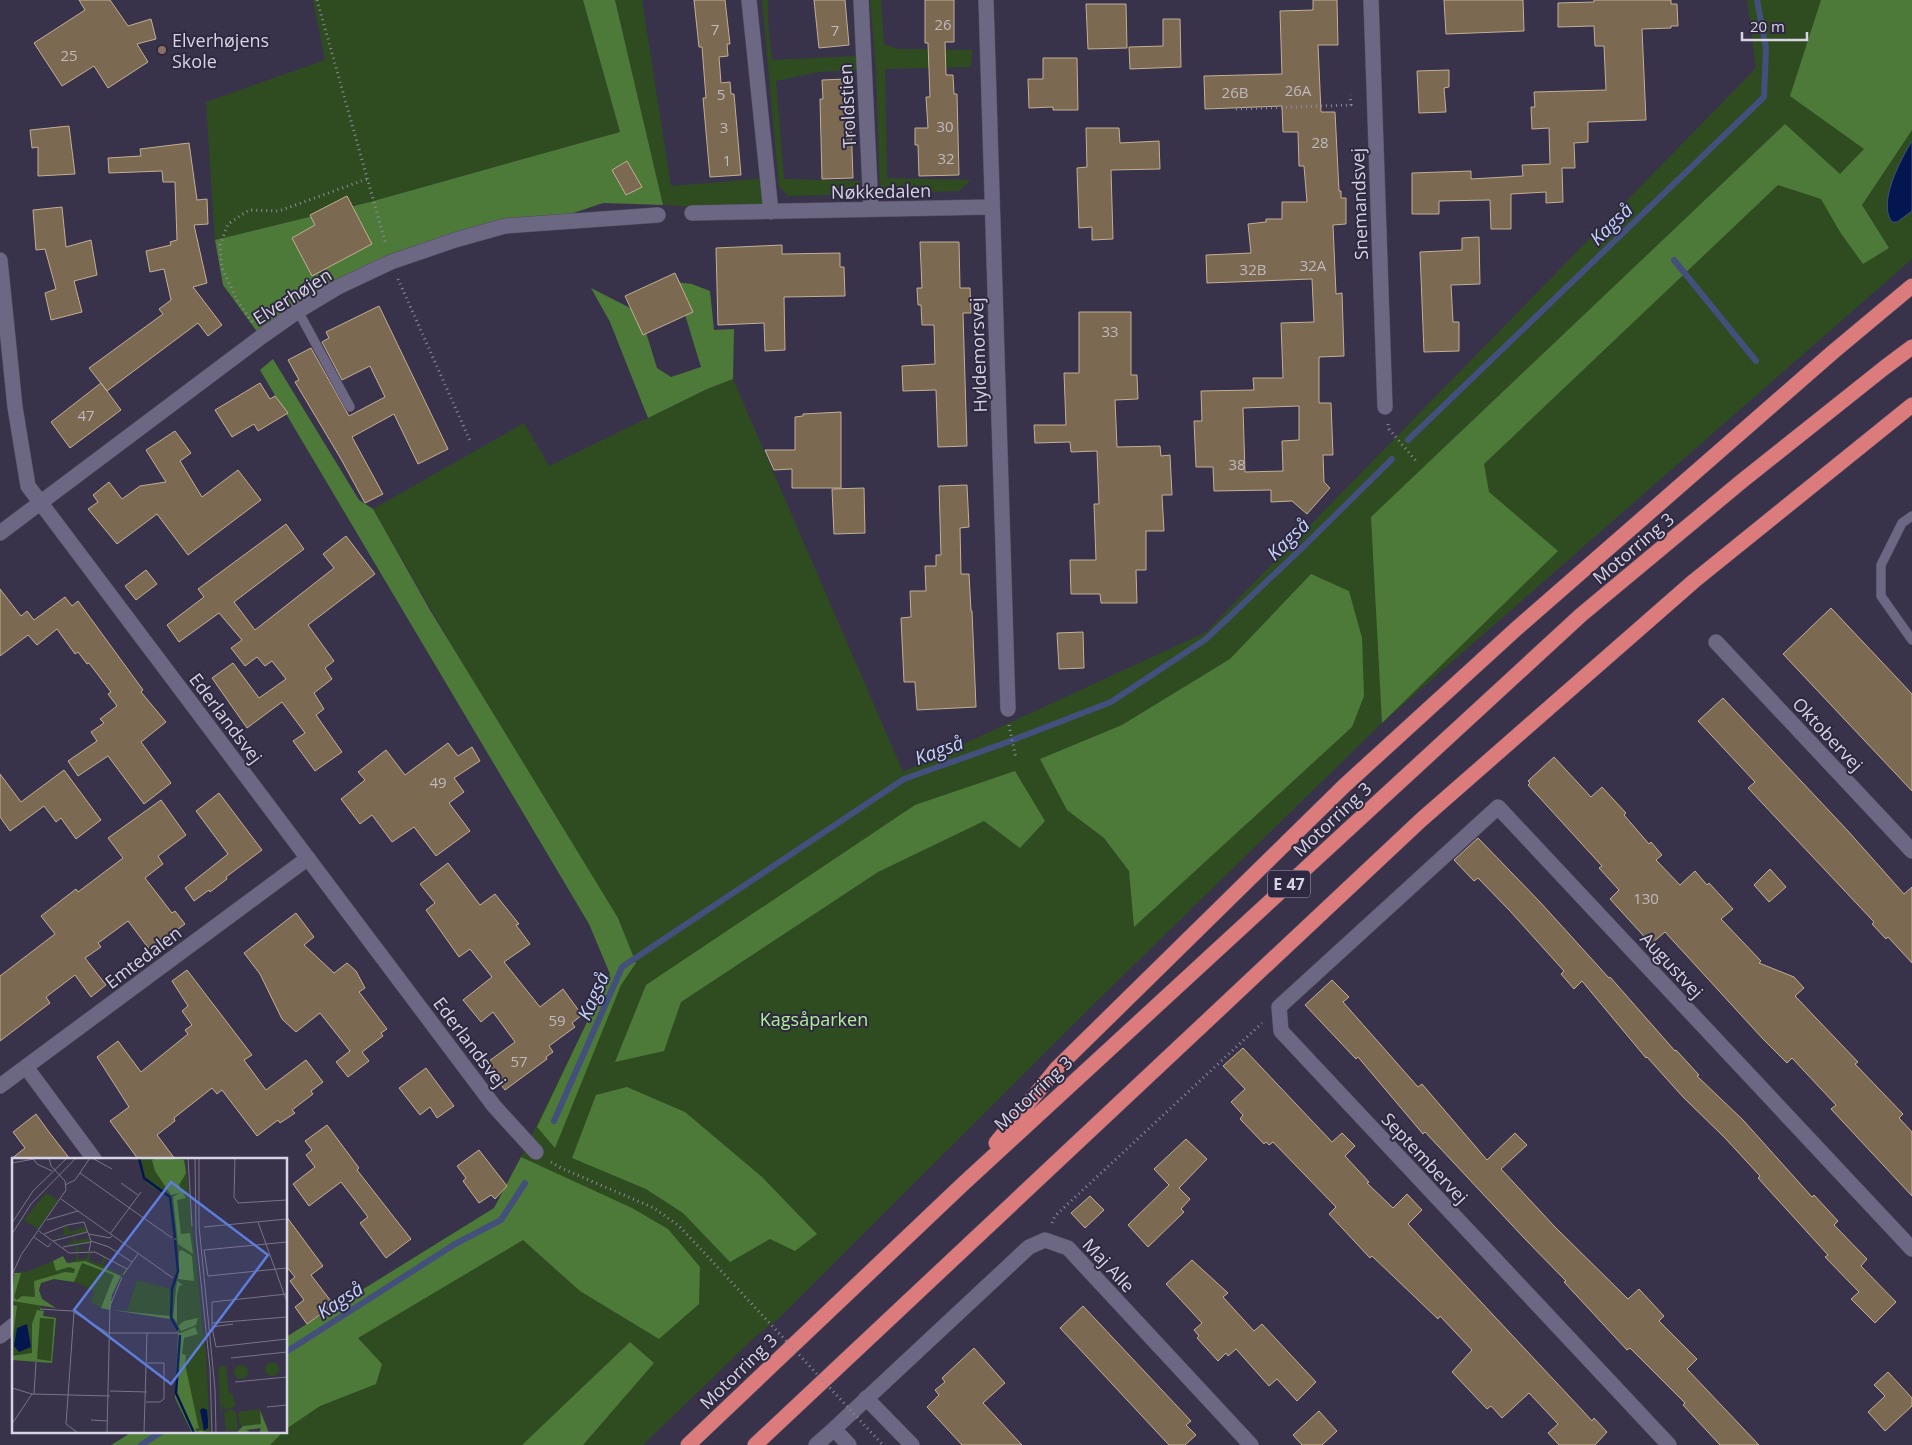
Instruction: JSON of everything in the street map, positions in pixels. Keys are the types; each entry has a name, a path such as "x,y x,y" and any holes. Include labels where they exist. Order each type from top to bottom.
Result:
{"highway":[{"path":"963,1184 1057,1068 1344,786 1516,628 1833,352 1912,286"},
{"path":"1833,352 1912,296"},
{"path":"1884,368 1912,340"},
{"name":"Motorring 3","path":"688,1445 963,1184 1581,615 1742,482 1912,347"},
{"name":"E 47","path":"755,1445 1421,820 1694,581 1912,404"}],"street":[{"path":"749,0 771,212"},
{"name":"Troldstien","path":"861,0 871,210"},
{"name":"Hyldemorsvej","path":"986,0 1008,709"},
{"name":"Snemandsvej","path":"1371,0 1385,406"},
{"name":"Nøkkedalen","path":"692,213 991,207"},
{"name":"Elverhøjen","path":"0,533 261,337 298,311 338,287 391,262 455,240 505,226 658,215"},
{"name":"Ederlandsvej","path":"0,260 15,406 28,486 494,1106 536,1152"},
{"name":"Oktobervej","path":"1716,642 1912,851"},
{"name":"Augustvej","path":"1279,1007 1498,806 1912,1249"},
{"name":"Emtedalen","path":"0,1086 308,858"},
{"name":"Septembervej","path":"1279,1007 1281,1031 1669,1445"},
{"path":"26,1067 93,1158"},
{"path":"816,1445 1029,1247 1046,1240"},
{"name":"Maj Alle","path":"1046,1240 1068,1248 1251,1445"},
{"path":"0,1336 12,1327"},
{"path":"866,1398 912,1445"},
{"path":"834,1429 849,1445"}],"lane":[{"path":"298,311 350,407"},
{"path":"1912,516 1902,523 1881,565 1880,596 1912,640"}],"path":[{"path":"318,0 391,262 471,442"},
{"path":"1236,109 1351,105 1350,95"},
{"path":"261,337 237,300 222,268 220,244 228,224 249,210 279,211 367,179"},
{"path":"1389,429 1416,461"},
{"path":"1009,732 1016,759"},
{"path":"1046,1240 1055,1216 1279,1007"},
{"path":"561,1168 654,1208 678,1225 883,1445"}],"green space":[{"path":"313,0 583,0 620,132 370,202 215,240 206,102 325,60"},
{"path":"583,0 615,0 663,205 603,203 541,224 498,228 347,283 261,337 223,285 215,240 370,202 620,132"},
{"path":"615,0 642,0 671,186 767,178 771,212 663,205"},
{"path":"762,0 768,0 772,60 857,56 857,70 819,72 776,81 784,179 860,181 861,194 788,196 779,186"},
{"path":"870,0 881,0 884,44 898,49 972,50 971,67 885,69 887,178 971,180 959,191 880,193 876,70"},
{"name":"Kagsåparken","path":"1747,0 1912,0 1912,259 1382,723 1099,999 778,1319 758,1334 643,1445 111,1445 132,1432 288,1432 288,1336 494,1208 610,975 636,963 373,509 524,423 549,466 707,389 733,379 903,772 1206,632 1756,68"},
{"path":"1821,0 1912,0 1912,130 1862,205 1889,248 1863,264 1840,232 1821,199 1778,185 1484,464 1489,492 1558,551 1382,723 1371,517 1785,124 1840,174 1864,149 1790,96"},
{"path":"675,282 692,284 710,291 714,330 734,329 733,379 707,389 648,418 610,322 591,288 640,313 657,368 671,377 701,367"},
{"path":"273,359 359,500 373,509 430,610 618,918 636,963 621,985 555,1148 537,1127 610,974 589,924 260,370"},
{"path":"1311,574 1349,591 1362,638 1364,696 1352,727 1134,927 1129,871 1104,838 1067,810 1040,759 1122,725 1230,659"},
{"path":"1015,771 1045,821 1020,848 984,821 878,872 681,1002 664,1051 615,1062 646,985 915,805"},
{"path":"627,1087 685,1112 762,1177 817,1234 795,1251 770,1239 730,1262 683,1213 646,1189 572,1158 596,1095"},
{"path":"521,1157 632,1208 668,1229 700,1267 699,1304 659,1339 580,1291 523,1240 358,1338 382,1364 376,1384 320,1406 288,1428 288,1336 494,1208"},
{"path":"630,1342 654,1363 583,1445 522,1445"},
{"path":"132,1432 283,1432 270,1445 111,1445"}],"shaded area":[{"path":"1912,141 1912,211 1897,222 1892,222 1888,214 1889,193 1892,181"}],"building":[{"path":"79,0 110,0 128,26 151,19 156,39 137,44 148,62 108,88 94,66 62,86 34,43 85,10"},
{"path":"694,0 725,0 730,44 727,44 728,56 719,57 721,83 730,82 731,94 734,94 741,175 710,177 703,98 706,98 702,47 699,47"},
{"path":"814,0 845,0 849,45 819,48"},
{"path":"925,0 954,0 954,42 945,42 946,75 953,75 954,94 957,94 959,175 919,176 918,145 915,145 915,128 928,128 926,97 930,97 928,43 925,43"},
{"path":"1313,0 1337,0 1338,45 1318,45 1321,112 1335,112 1339,191 1341,191 1341,198 1346,198 1346,224 1333,225 1336,294 1342,293 1344,356 1319,357 1319,403 1331,403 1333,455 1323,455 1324,482 1330,488 1307,514 1292,501 1271,502 1271,490 1214,491 1213,467 1196,467 1194,421 1202,421 1201,391 1254,390 1253,378 1283,378 1281,323 1314,322 1312,279 1207,283 1206,255 1251,253 1248,224 1266,222 1266,219 1282,219 1282,202 1307,202 1304,166 1299,166 1298,132 1283,132 1282,106 1205,109 1204,76 1282,74 1280,11 1313,10","holes":["1299,406 1299,440 1282,441 1283,471 1245,472 1243,408"]},
{"path":"1444,0 1523,0 1524,31 1446,34"},
{"path":"1594,0 1671,0 1671,4 1677,4 1678,26 1642,29 1646,120 1588,122 1588,142 1574,143 1575,168 1562,168 1563,202 1546,203 1546,192 1511,194 1511,229 1491,229 1490,200 1439,201 1439,214 1412,214 1412,173 1471,171 1471,179 1523,176 1522,165 1550,164 1549,128 1532,129 1531,107 1535,107 1534,92 1606,90 1604,46 1595,46 1594,26 1558,27 1558,3 1594,2"},
{"path":"1086,4 1126,4 1127,48 1088,49"},
{"path":"1163,19 1180,19 1181,67 1130,69 1129,47 1163,46"},
{"path":"1043,58 1077,58 1078,110 1053,110 1053,107 1029,108 1028,79 1043,79"},
{"path":"1449,70 1449,87 1444,88 1446,112 1419,113 1417,71"},
{"path":"846,79 847,93 850,93 853,178 822,179 820,99 823,99 822,80"},
{"path":"69,126 75,174 38,176 38,147 32,148 30,130"},
{"path":"1086,128 1119,128 1120,143 1159,141 1160,169 1111,170 1113,239 1092,240 1092,227 1079,228 1077,168 1087,167"},
{"path":"189,143 197,200 207,199 208,224 194,225 207,283 193,287 222,325 208,336 198,323 107,391 89,368 163,314 159,309 171,300 164,269 150,272 146,251 171,245 170,242 177,240 175,182 163,182 162,171 109,173 108,158 141,156 140,149"},
{"path":"627,161 642,187 626,195 612,170"},
{"path":"347,196 372,244 312,276 292,238 315,225 310,215"},
{"path":"62,207 66,247 91,240 97,275 74,281 82,312 51,320 45,293 56,289 45,249 36,250 33,210"},
{"path":"1479,237 1480,284 1451,285 1453,322 1459,322 1459,351 1424,352 1420,252 1462,250 1462,238"},
{"path":"920,242 959,242 960,288 970,288 971,313 963,313 967,446 938,447 936,390 903,391 902,366 935,364 934,325 922,325 921,305 918,305 917,288 922,288"},
{"path":"782,245 782,254 840,253 840,267 844,267 845,296 784,297 785,350 765,351 764,323 718,325 716,248"},
{"path":"675,273 693,312 643,335 625,296"},
{"path":"379,306 448,449 418,464 394,414 352,437 383,494 365,503 295,382 299,380 288,360 311,348 349,416 385,397 370,366 342,380 322,342 329,338 326,332"},
{"path":"1079,312 1131,312 1131,375 1137,375 1138,399 1115,400 1117,447 1160,446 1161,456 1170,455 1172,495 1162,495 1164,531 1146,531 1146,570 1136,570 1137,603 1101,603 1100,594 1071,594 1070,560 1096,560 1094,504 1099,504 1097,451 1071,452 1070,442 1035,443 1034,425 1066,425 1064,373 1079,373"},
{"path":"101,383 121,410 70,448 51,422"},
{"path":"260,383 270,399 275,396 288,413 258,431 254,424 232,437 215,410"},
{"path":"841,412 841,488 792,488 792,469 774,470 765,450 795,450 795,417 803,416 803,414"},
{"path":"175,431 191,453 180,461 202,497 238,470 261,500 188,555 157,514 117,544 88,509 98,502 93,495 109,482 122,499 140,486 166,482 146,450"},
{"path":"967,485 969,527 960,528 961,574 969,574 976,707 917,710 915,682 904,682 901,618 911,617 910,591 926,591 925,566 936,566 936,555 941,555 939,486"},
{"path":"864,488 865,533 834,534 832,489"},
{"path":"286,524 304,549 234,602 255,630 334,568 323,554 346,536 375,574 308,625 334,661 325,668 332,679 314,693 324,709 316,715 342,752 315,771 293,741 305,733 282,702 247,728 212,678 233,663 259,698 286,679 272,661 265,666 257,657 245,666 231,648 242,640 219,613 179,642 167,625 204,597 198,589"},
{"path":"146,570 157,584 136,600 125,586"},
{"path":"0,589 21,616 27,611 34,620 65,597 72,606 78,601 143,690 141,692 166,722 141,742 171,783 144,804 108,756 78,776 68,761 97,741 91,732 104,723 100,719 117,706 108,694 111,692 89,663 87,664 78,652 75,654 57,629 37,645 28,635 0,656"},
{"path":"1831,608 1912,694 1912,791 1783,654"},
{"path":"1083,632 1084,668 1059,669 1057,633"},
{"path":"1723,698 1848,831 1904,894 1912,887 1912,963 1888,937 1886,939 1872,924 1874,922 1748,788 1755,782 1698,721"},
{"path":"448,743 458,756 472,747 480,761 454,778 464,792 449,803 470,831 436,856 414,827 392,842 372,815 360,824 341,799 365,780 358,772 386,750 405,775"},
{"path":"1554,757 1591,797 1602,787 1626,813 1624,815 1649,844 1651,842 1662,855 1656,860 1680,885 1695,871 1707,885 1709,883 1733,909 1721,919 1761,961 1759,963 1794,977 1804,988 1795,996 1858,1062 1855,1064 1903,1114 1899,1118 1912,1132 1912,1196 1831,1109 1836,1105 1792,1058 1787,1063 1763,1039 1665,932 1651,944 1610,899 1619,890 1599,868 1602,866 1528,785 1530,783 1528,781"},
{"path":"64,770 101,820 76,839 61,818 56,822 44,806 10,831 0,817 0,774 21,802"},
{"path":"219,793 262,850 226,877 227,879 210,892 209,890 194,901 185,888 228,854 196,811"},
{"path":"161,800 186,835 158,856 163,864 145,878 172,913 175,911 185,924 150,950 128,921 98,943 101,947 85,958 106,985 91,997 75,975 46,997 50,1003 0,1041 0,976 55,934 41,916 76,889 78,892 123,858 108,838"},
{"path":"1478,838 1610,977 1675,1051 1699,1075 1697,1076 1743,1120 1812,1197 1814,1195 1838,1221 1834,1225 1867,1259 1861,1266 1896,1302 1875,1323 1851,1299 1859,1292 1825,1257 1828,1255 1758,1178 1760,1176 1646,1058 1582,981 1574,989 1561,974 1564,971 1510,911 1478,878 1474,881 1454,860"},
{"path":"448,863 480,905 495,894 519,924 516,925 530,944 504,962 540,1007 563,989 582,1015 572,1023 575,1027 549,1046 553,1052 546,1057 547,1059 505,1090 485,1064 515,1042 493,1012 481,1022 463,1000 492,977 470,949 459,957 426,910 435,903 420,884"},
{"path":"1770,869 1786,887 1769,902 1754,885"},
{"path":"296,913 314,937 304,945 334,973 347,963 356,971 365,988 359,992 387,1029 381,1033 383,1036 362,1052 369,1061 348,1077 336,1062 350,1051 320,1013 296,1032 282,1019 260,974 244,953"},
{"path":"187,970 252,1055 244,1060 266,1090 306,1060 323,1082 311,1091 313,1094 292,1110 295,1113 280,1123 278,1120 257,1136 222,1090 217,1094 212,1088 174,1118 175,1121 157,1135 174,1158 137,1158 110,1121 129,1107 97,1057 118,1041 141,1072 188,1034 185,1030 192,1025 182,1011 188,1006 172,981"},
{"path":"1332,980 1349,997 1343,1002 1418,1087 1422,1084 1487,1160 1515,1133 1527,1145 1501,1169 1555,1227 1628,1299 1639,1289 1664,1316 1659,1321 1697,1359 1687,1369 1759,1445 1720,1445 1683,1405 1685,1403 1630,1348 1627,1350 1564,1282 1566,1281 1425,1132 1423,1134 1358,1057 1356,1059 1305,1005"},
{"path":"1243,1048 1332,1142 1342,1133 1355,1146 1345,1156 1369,1182 1367,1183 1393,1208 1407,1194 1422,1210 1408,1224 1592,1421 1594,1418 1607,1432 1595,1445 1559,1445 1548,1433 1558,1424 1529,1393 1502,1418 1491,1406 1487,1409 1452,1372 1472,1350 1440,1316 1438,1319 1372,1256 1370,1258 1329,1214 1336,1207 1273,1142 1269,1145 1266,1142 1264,1144 1240,1119 1243,1115 1231,1102 1245,1089 1223,1066"},
{"path":"426,1068 454,1106 437,1118 430,1107 420,1115 399,1088"},
{"path":"36,1114 69,1158 12,1158 25,1148 13,1132"},
{"path":"327,1125 359,1168 357,1170 411,1239 386,1258 360,1223 368,1217 341,1182 309,1206 293,1184 315,1167 306,1155 312,1150 305,1141"},
{"path":"1186,1139 1207,1159 1179,1188 1190,1199 1181,1209 1184,1212 1148,1247 1128,1225 1169,1185 1154,1169"},
{"path":"479,1150 507,1186 495,1199 491,1195 479,1203 463,1181 466,1178 457,1166"},
{"path":"1090,1196 1104,1210 1085,1228 1071,1213"},
{"path":"288,1219 323,1266 311,1275 334,1305 307,1324 295,1307 304,1300 290,1281 295,1277 288,1268"},
{"path":"1192,1260 1228,1293 1223,1297 1254,1331 1262,1324 1316,1382 1297,1401 1277,1379 1269,1386 1236,1349 1228,1356 1226,1353 1218,1361 1197,1338 1199,1336 1194,1330 1202,1323 1166,1284"},
{"path":"1083,1306 1191,1421 1186,1425 1196,1435 1185,1445 1169,1445 1060,1328"},
{"path":"974,1348 1005,1383 983,1403 1022,1445 962,1445 927,1407 939,1395 935,1390 945,1382 942,1378"},
{"path":"1888,1372 1912,1398 1912,1406 1885,1431 1868,1412 1885,1396 1874,1385"},
{"path":"1319,1411 1337,1431 1322,1445 1302,1445 1293,1435"}],"waterway":[{"name":"Kagså","path":"1408,440 1764,97 1766,48 1757,0"},
{"path":"1674,260 1756,361"},
{"name":"Kagså","path":"554,1121 622,967 904,779 1111,702 1206,639 1392,459"},
{"name":"Kagså","path":"288,1351 455,1244 501,1220 525,1183"},
{"name":"Kagså","path":"141,1445 161,1432"}],"place":[{"name":"Elverhøjens Skole","path":"162,50"}]}
